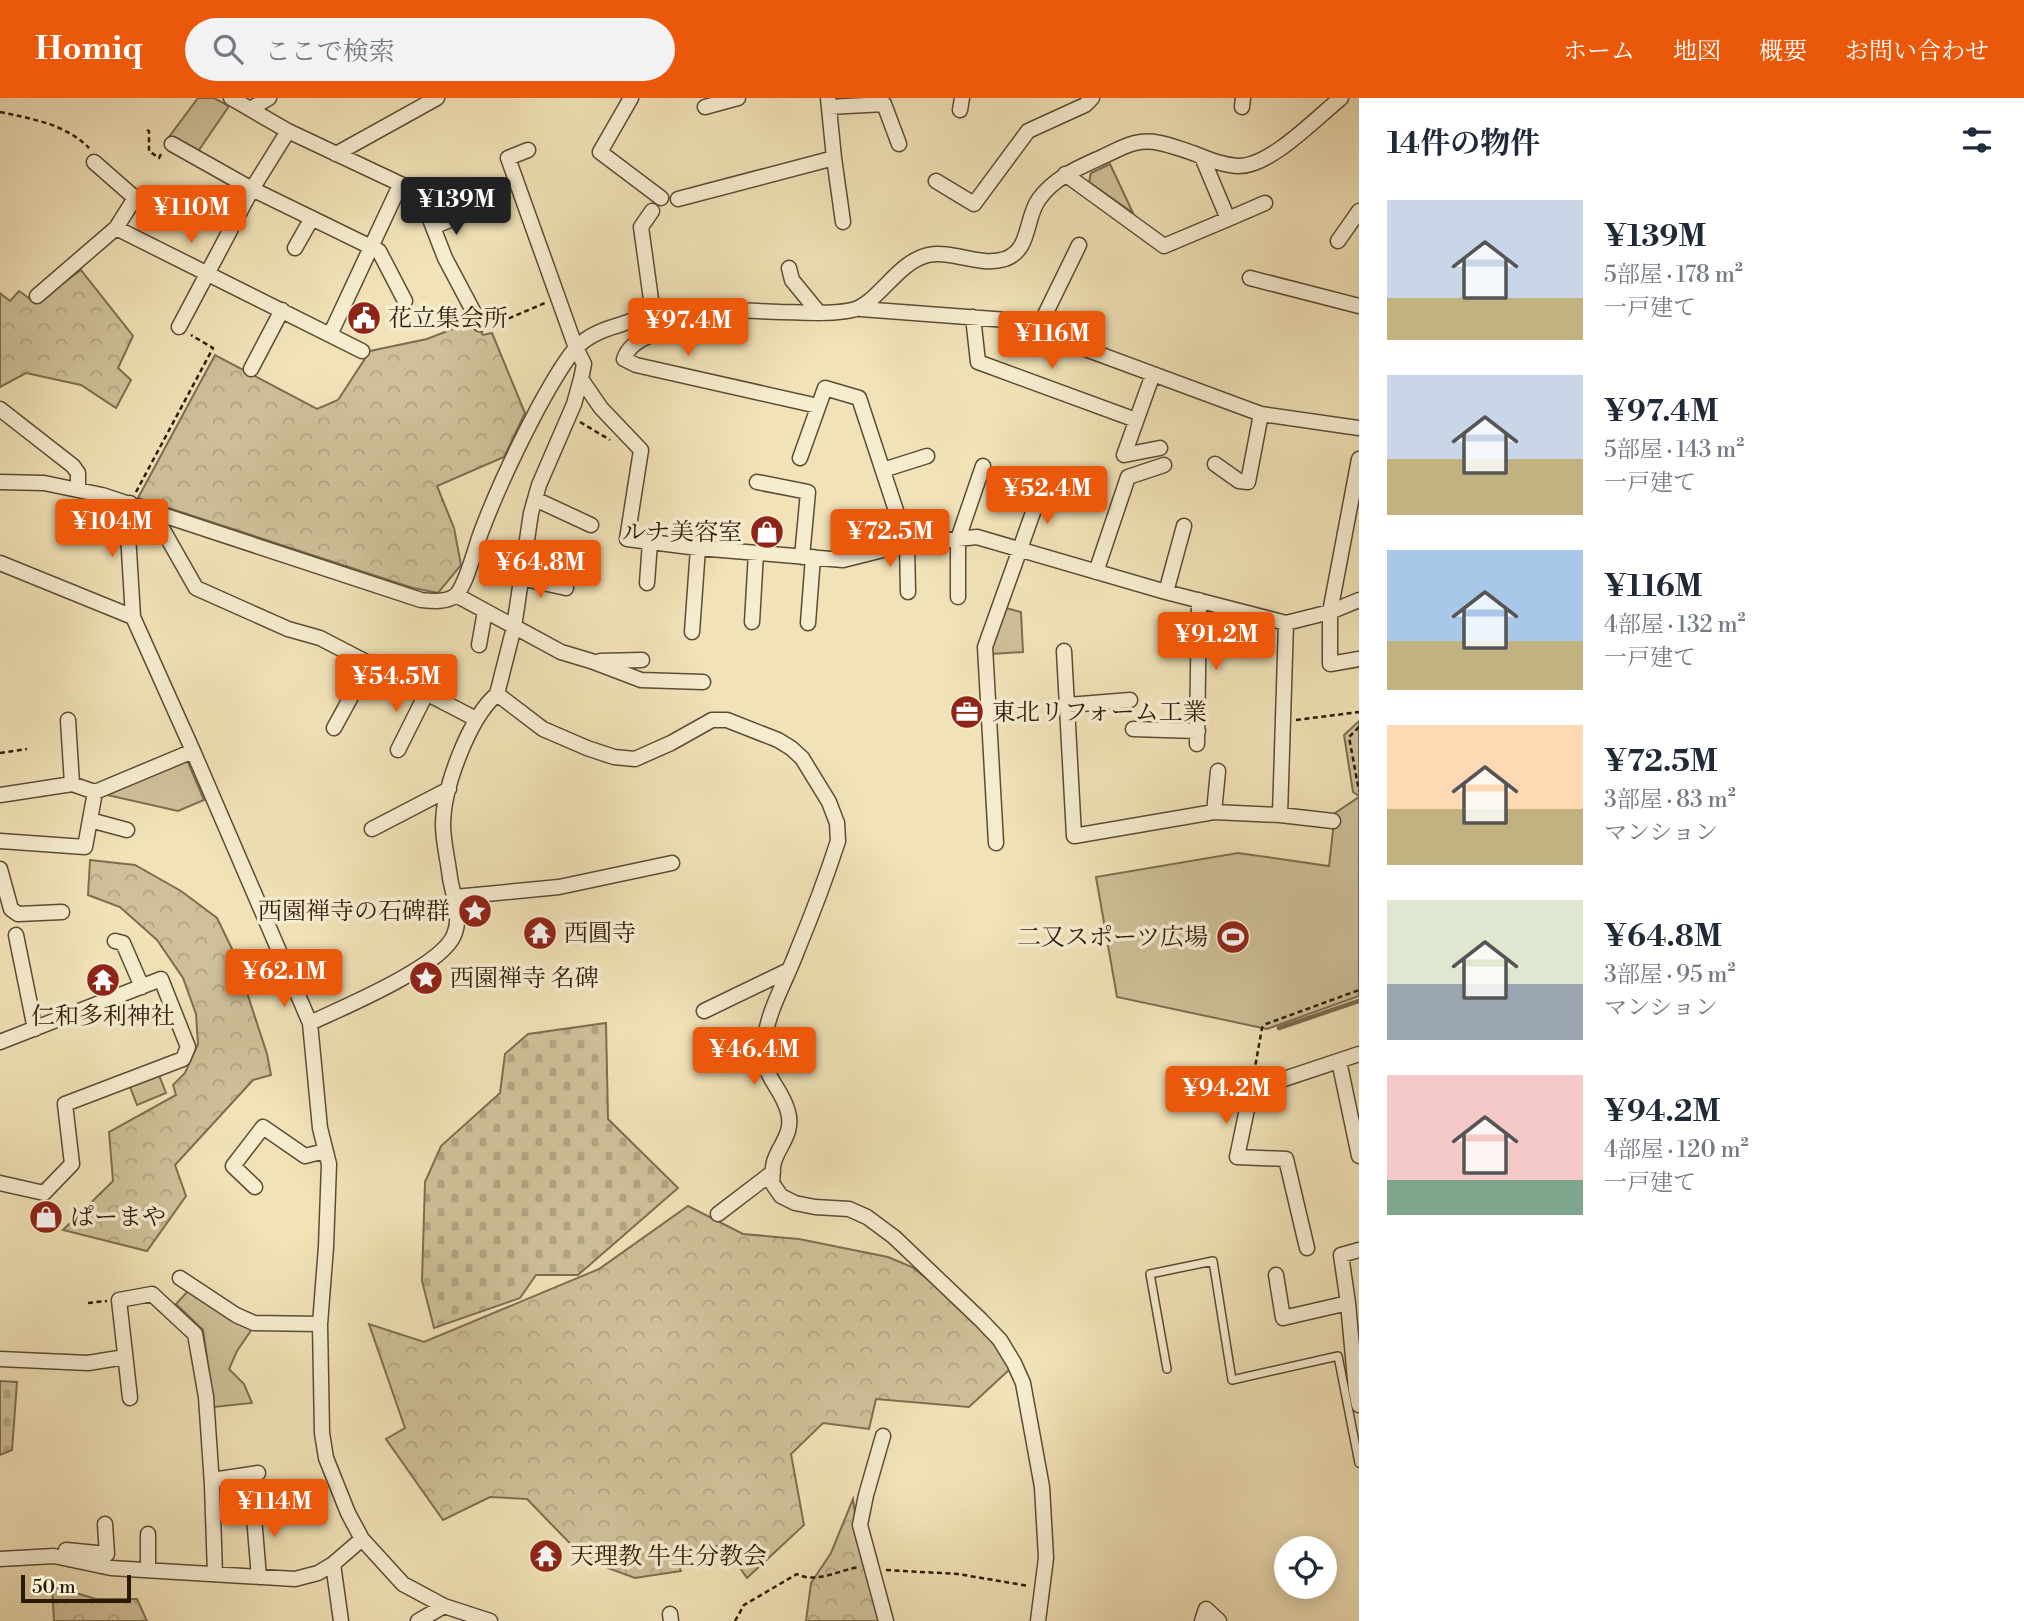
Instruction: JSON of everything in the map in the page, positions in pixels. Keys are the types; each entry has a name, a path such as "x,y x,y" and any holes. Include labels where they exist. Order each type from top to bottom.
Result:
{"street":[{"path":"230,98 288,131 409,188 424,204 445,258 485,325"},
{"path":"250,109 270,98"},
{"path":"337,154 437,98"},
{"path":"631,98 600,152 661,198"},
{"path":"936,181 974,204 1028,131 1085,105 1091,98"},
{"path":"861,309 911,262 929,255 983,262 1011,256 1026,236 1036,203 1045,191 1065,174 1137,142 1154,141 1220,164 1241,166 1259,162 1276,153 1341,98"},
{"path":"705,107 730,99"},
{"path":"843,222 829,103 884,104 899,144"},
{"path":"179,327 252,189 288,131"},
{"path":"172,144 252,189 379,251 405,301"},
{"path":"310,1023 389,985 440,953 454,935 457,913 443,824 449,789 476,719 498,694 514,627 534,499 570,412 584,364 508,158 528,150"},
{"path":"1202,157 1228,219"},
{"path":"678,200 834,158"},
{"path":"37,296 116,228 135,198 94,162"},
{"path":"1065,174 1164,246 1265,203"},
{"path":"330,335 400,185"},
{"path":"652,211 641,226 653,314"},
{"path":"1339,241 1359,211"},
{"path":"433,227 465,214"},
{"path":"295,248 312,218"},
{"path":"116,228 362,351"},
{"path":"1037,331 1079,245"},
{"path":"789,268 792,280 819,313"},
{"path":"1250,278 1359,306"},
{"path":"0,482 44,483 133,498 159,514 421,600 448,599 456,595 467,573 481,532 520,442 550,387 576,348 611,327 653,314 682,310 819,313 861,309 1007,320 1261,414 1359,428"},
{"path":"251,369 282,310"},
{"path":"736,310 733,318 642,339 627,350 624,359 636,365 818,407"},
{"path":"974,317 978,362 1136,420"},
{"path":"1153,374 1124,455 1160,449"},
{"path":"581,379 601,408 641,450 627,539 843,560 907,544 977,537 1286,624 1331,612 1359,600"},
{"path":"800,458 825,388 859,398 907,544 908,592"},
{"path":"0,408 73,466 78,473 78,490"},
{"path":"1215,464 1239,481 1248,482 1261,414"},
{"path":"883,470 927,456"},
{"path":"1359,459 1331,612 1331,664 1359,659"},
{"path":"1096,572 1128,477 1164,465"},
{"path":"958,597 958,539 983,466"},
{"path":"757,482 808,492 808,623"},
{"path":"996,843 985,647 1041,490"},
{"path":"133,498 127,518 133,617 310,1023 320,1128 329,1164 320,1324 322,1433 326,1458 348,1513 362,1539 403,1584 462,1617 490,1621"},
{"path":"534,499 591,525"},
{"path":"159,514 159,523 196,588 288,629 320,638 476,719"},
{"path":"1166,592 1184,526"},
{"path":"647,583 650,542"},
{"path":"692,632 698,548"},
{"path":"752,622 756,553"},
{"path":"0,564 133,617"},
{"path":"520,578 566,588"},
{"path":"456,595 561,652 641,680 703,682"},
{"path":"1133,729 1198,737 1199,600"},
{"path":"479,645 485,611"},
{"path":"1280,815 1286,624"},
{"path":"1064,651 1074,836 1214,812 1334,821"},
{"path":"591,661 642,660"},
{"path":"334,728 369,664"},
{"path":"398,750 426,694"},
{"path":"498,694 543,729 614,757 635,759 671,743 702,724 712,720 727,720 778,740 791,748 802,758 829,802 837,823 838,841 767,1026 764,1043 768,1076 788,1113 786,1136 774,1160 772,1183 781,1196 795,1203 849,1209 867,1217 894,1237 981,1320 1007,1351 1023,1383 1040,1472 1046,1558 1038,1621"},
{"path":"1068,705 1130,700"},
{"path":"68,720 72,784"},
{"path":"0,794 72,784 95,792 193,751"},
{"path":"1214,812 1218,771"},
{"path":"372,829 449,789"},
{"path":"0,841 85,847 95,792"},
{"path":"90,820 127,830"},
{"path":"455,897 559,887 672,863"},
{"path":"0,869 11,909 18,914 62,912"},
{"path":"16,935 35,1029"},
{"path":"115,941 123,943 142,987"},
{"path":"704,1011 789,970"},
{"path":"0,1042 161,979 188,1047 183,1059 65,1104 72,1164 44,1193 0,1183"},
{"path":"1307,1248 1286,1159 1237,1157 1251,1090 1359,1054"},
{"path":"1339,1061 1359,1156"},
{"path":"255,1187 233,1166 263,1127 305,1156 326,1151"},
{"path":"718,1214 773,1171"},
{"path":"1359,1250 1341,1255 1359,1405"},
{"path":"1276,1275 1283,1318 1348,1303"},
{"path":"180,1278 236,1315 254,1323 320,1324"},
{"path":"131,1398 118,1300 152,1294 195,1334 206,1397 215,1574"},
{"path":"0,1359 88,1363 125,1357"},
{"path":"883,1436 860,1524 886,1621"},
{"path":"212,1480 258,1473"},
{"path":"253,1505 259,1577"},
{"path":"54,1556 53,1549 107,1555 105,1524"},
{"path":"148,1534 148,1570"},
{"path":"0,1559 54,1556 111,1568 295,1579 318,1573 362,1539"},
{"path":"333,1564 341,1621"},
{"path":"418,1621 444,1606"},
{"path":"1202,1621 1206,1609 1219,1621"}],"lane":[{"path":"1167,1369 1150,1274 1213,1261 1232,1380 1338,1356 1359,1463"}],"path":[{"path":"0,112 39,120 68,132 89,147 94,162"},
{"path":"147,130 149,151 156,156"},
{"path":"485,325 550,301"},
{"path":"133,498 213,348 179,327"},
{"path":"570,412 579,421 611,441"},
{"path":"1284,721 1359,712"},
{"path":"1359,727 1349,737 1359,791"},
{"path":"0,753 27,749"},
{"path":"1251,1090 1262,1028 1266,1024 1359,990"},
{"path":"88,1303 110,1300"},
{"path":"735,1621 744,1605 797,1574 803,1577 821,1577 857,1567 958,1574 1042,1589"}],"green space":[{"path":"198,98 214,98 229,106 197,153 169,137"},
{"path":"1110,164 1133,213 1089,182 1091,173"},
{"path":"81,270 133,336 118,368 131,380 116,408 81,385 26,373 0,387 0,293 10,301 19,291 36,303"},
{"path":"473,321 483,335 492,333 525,413 504,457 437,486 454,528 461,565 438,593 413,588 138,498 215,355 317,409 338,400 370,351 427,339"},
{"path":"1006,608 1021,612 1023,652 991,654 991,648"},
{"path":"1359,721 1359,796 1353,792 1344,735"},
{"path":"187,760 204,800 178,811 107,795"},
{"name":"二又スポーツ広場","path":"1359,797 1359,996 1267,1029 1117,997 1096,877 1238,853 1329,866 1335,813"},
{"path":"90,860 135,865 181,891 217,918 234,953 267,1054 271,1075 253,1080 175,1165 186,1196 147,1251 63,1230 113,1181 109,1132 176,1095 173,1085 185,1073 198,1044 196,1014 183,978 157,940 120,907 88,895"},
{"path":"606,1023 608,1119 678,1188 578,1275 536,1275 520,1298 434,1328 422,1281 425,1182 441,1146 500,1093 505,1054 528,1034"},
{"path":"159,1075 166,1093 137,1105 130,1087"},
{"path":"688,1206 743,1234 799,1239 888,1257 912,1267 959,1304 1003,1352 1010,1369 969,1407 876,1399 869,1429 823,1423 791,1454 804,1525 747,1578 723,1544 677,1560 681,1571 635,1578 586,1560 527,1499 490,1497 443,1520 386,1439 405,1428 369,1324 424,1342 599,1269"},
{"path":"189,1290 228,1318 252,1329 229,1369 244,1384 252,1403 214,1407 203,1330 176,1304"},
{"path":"0,1381 17,1382 12,1450 0,1455"},
{"path":"853,1499 857,1528 882,1621 806,1621 811,1583 831,1553"},
{"path":"52,1586 96,1599 137,1599 147,1621 54,1621"}],"waterway":[{"path":"1279,1028 1359,1001"}],"place":[{"name":"花立集会所","path":"364,318"},
{"name":"ルナ美容室","path":"767,532"},
{"name":"東北リフォーム工業","path":"967,712"},
{"name":"西園禅寺の石碑群","path":"475,911"},
{"name":"西圓寺","path":"540,933"},
{"name":"二又スポーツ広場","path":"1233,937"},
{"name":"西園禅寺 名碑","path":"426,978"},
{"name":"仁和多利神社","path":"103,980"},
{"name":"ぱーまや","path":"46,1217"},
{"name":"天理教 牛生分教会","path":"546,1556"}]}
